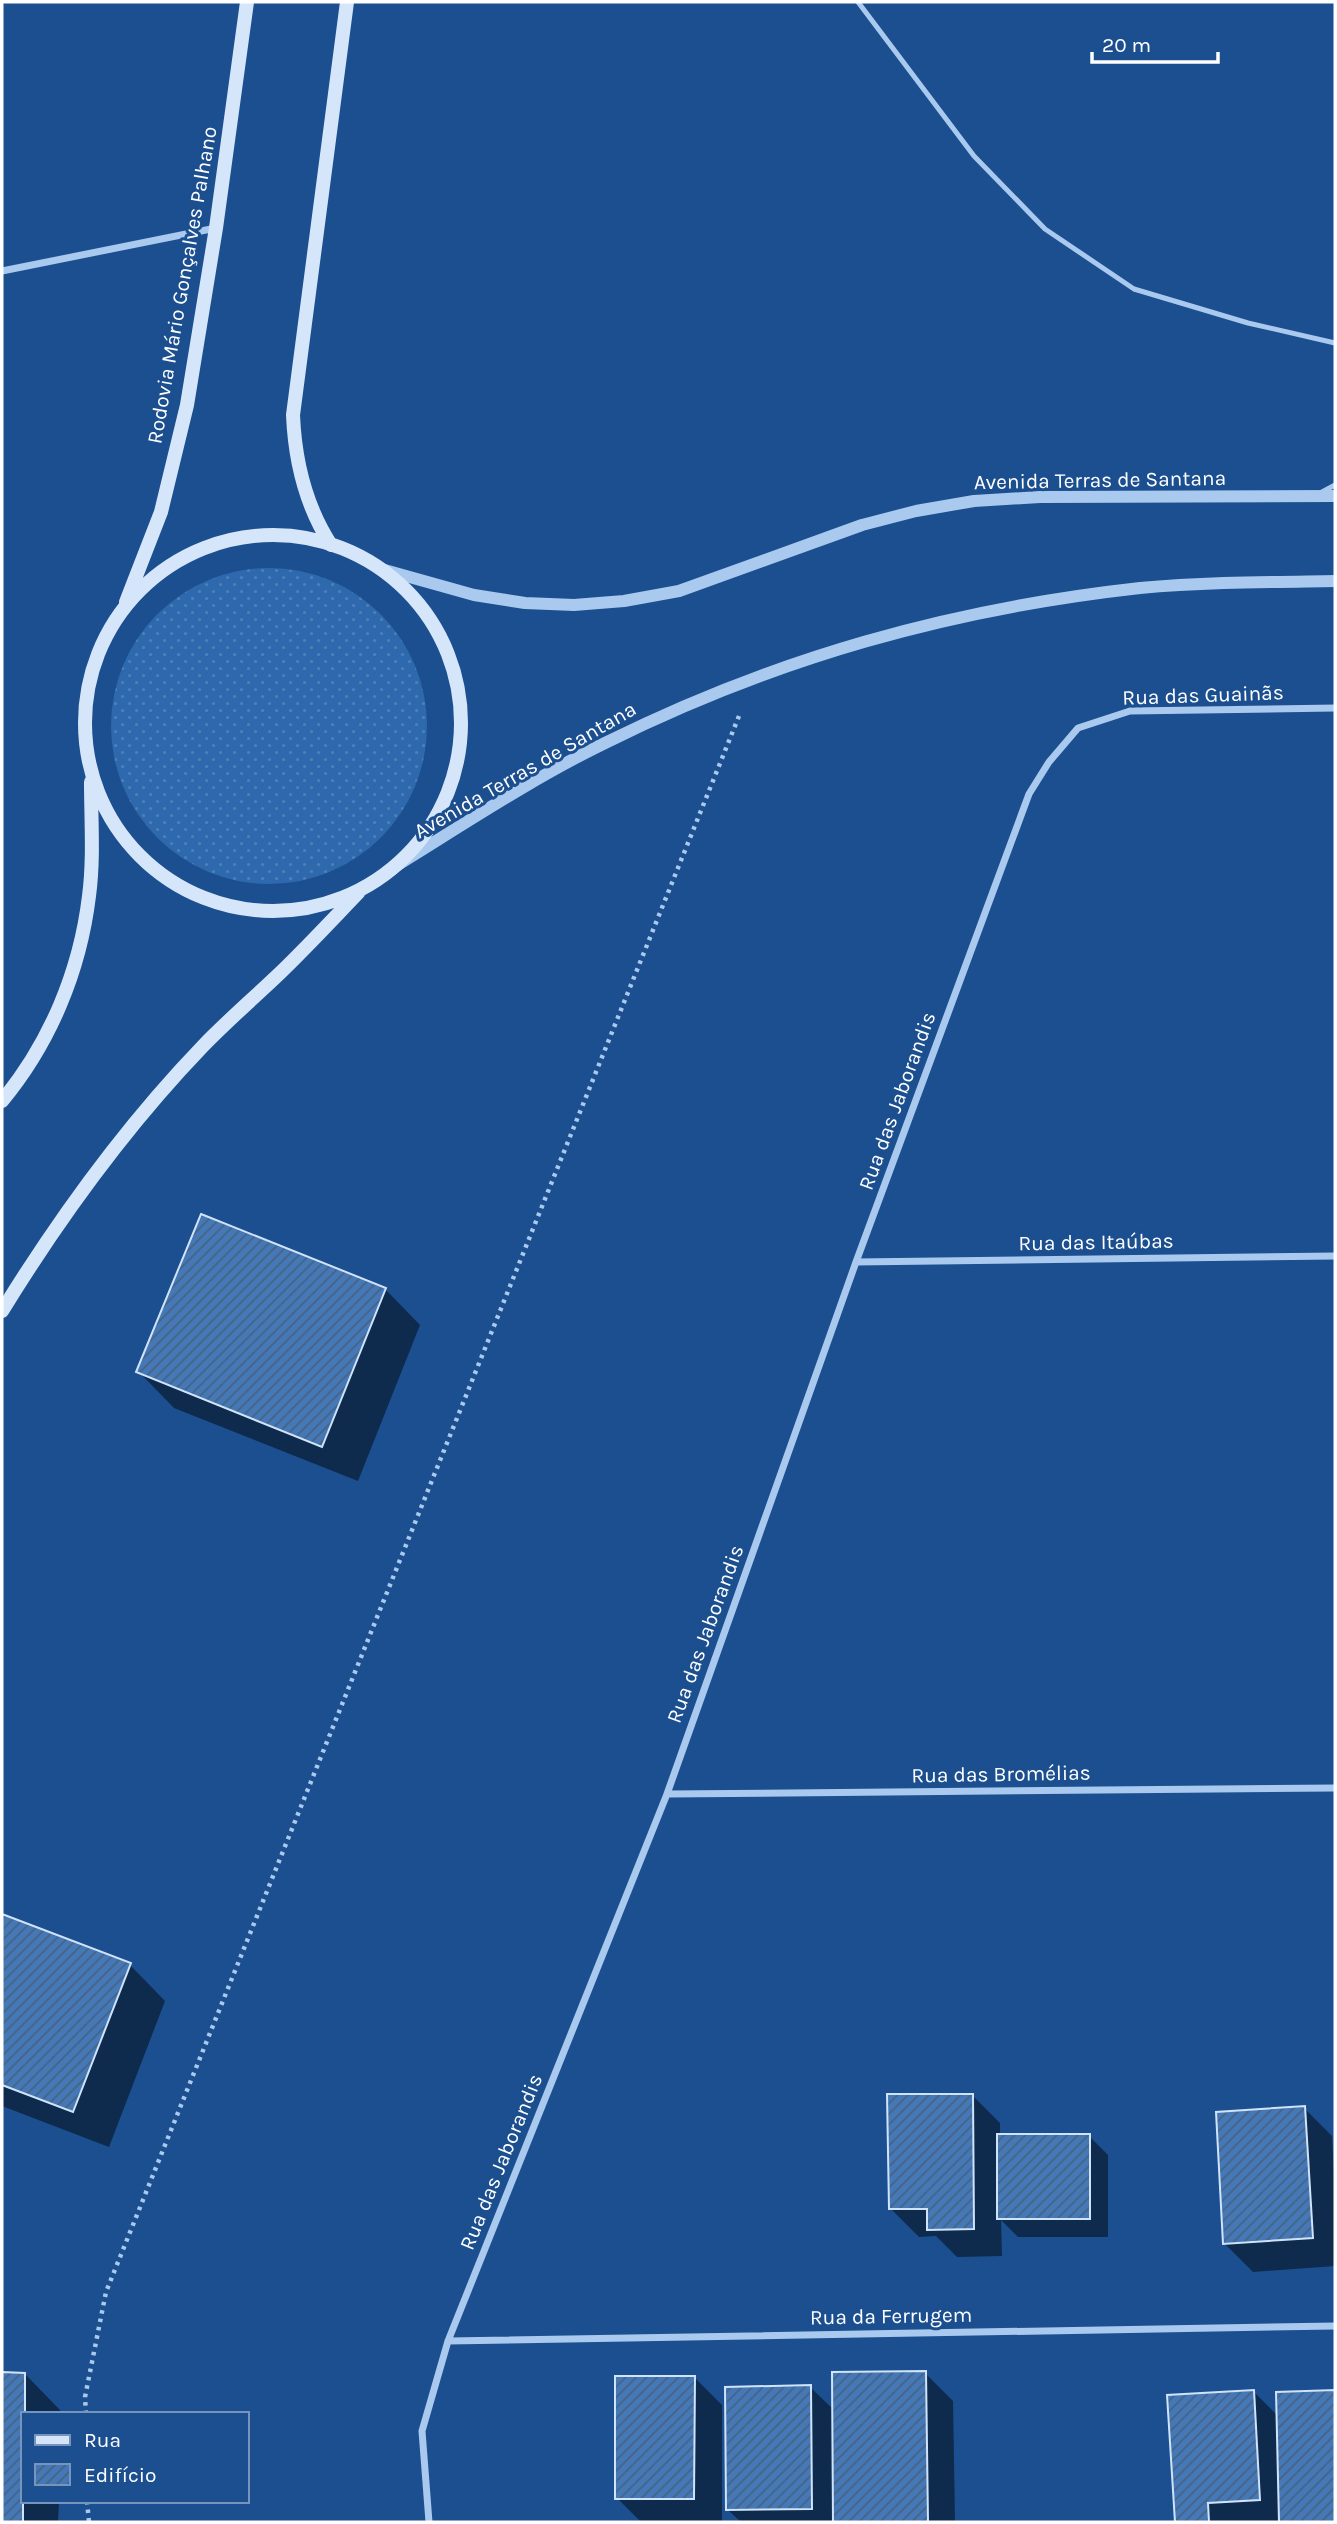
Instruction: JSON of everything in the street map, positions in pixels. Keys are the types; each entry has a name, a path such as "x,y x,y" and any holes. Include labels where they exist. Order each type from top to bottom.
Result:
{"main road":[{"name":"Rodovia Mário Gonçalves Palhano","path":"123,609 161,512 187,405 216,228 247,2"},
{"path":"331,545 317,524 301,481 294,449 293,415 347,2"},
{"path":"2,1101 41,1047 65,995 80,945 90,895 92,848 85,703 92,669 105,638 123,609 148,583 176,562 209,547 244,538 280,536 316,540 331,545 381,569 408,593 431,621 448,652 458,687 462,721 459,754 450,787 436,818 416,846 391,869 363,888 332,901 299,910 264,911 242,908 198,896 167,879 141,858 119,832 102,803 90,771"},
{"path":"2,1311 55,1230 125,1135 204,1045 283,971 363,888"}],"street":[{"path":"2,271 216,228"},
{"name":"Avenida Terras de Santana","path":"381,569 474,595 525,603 574,605 624,601 679,591 862,525 916,511 974,501 1040,497 1335,496"},
{"name":"Avenida Terras de Santana","path":"391,869 602,744 664,714 755,676 826,652 929,624 1028,604 1142,588 1335,580"},
{"name":"Rua das Guainãs","path":"1049,762 1078,728 1130,711 1335,708"},
{"name":"Rua das Jaborandis","path":"429,2522 422,2431 448,2341 667,1794 856,1262 1029,794 1049,762"},
{"name":"Rua das Itaúbas","path":"856,1262 1335,1256"},
{"name":"Rua das Bromélias","path":"667,1794 1335,1788"},
{"name":"Rua da Ferrugem","path":"448,2341 1335,2326"}],"lane":[{"path":"858,2 974,156 1045,229 1135,289 1248,323 1335,343"},
{"path":"1314,496 1335,485"}],"path":[{"path":"86,2412 85,2397 106,2292 755,676"},
{"path":"87,2503 89,2522"}],"shaded area":[{"path":"269,568 300,571 330,580 357,594 381,614 401,638 415,665 424,695 427,726 424,757 415,787 401,814 381,838 357,858 330,872 300,881 269,884 238,881 208,872 181,858 157,838 137,814 123,787 114,757 111,726 114,695 123,665 137,638 157,614 181,594 208,580 238,571"}],"building":[{"path":"201,1214 386,1288 322,1447 136,1372"},
{"path":"2,1914 131,1963 73,2112 2,2085"},
{"path":"887,2094 973,2094 974,2229 927,2230 927,2209 889,2209"},
{"path":"1305,2106 1313,2238 1223,2244 1216,2112"},
{"path":"997,2134 1090,2134 1090,2219 997,2219"},
{"path":"926,2371 928,2522 833,2522 832,2372"},
{"path":"2,2372 25,2373 25,2412 21,2412 23,2522 2,2522"},
{"path":"615,2376 695,2376 694,2499 615,2499"},
{"path":"811,2385 812,2509 726,2510 725,2387"},
{"path":"1254,2390 1260,2500 1208,2503 1209,2522 1175,2522 1167,2395"},
{"path":"1335,2390 1335,2522 1279,2522 1276,2392"}]}
